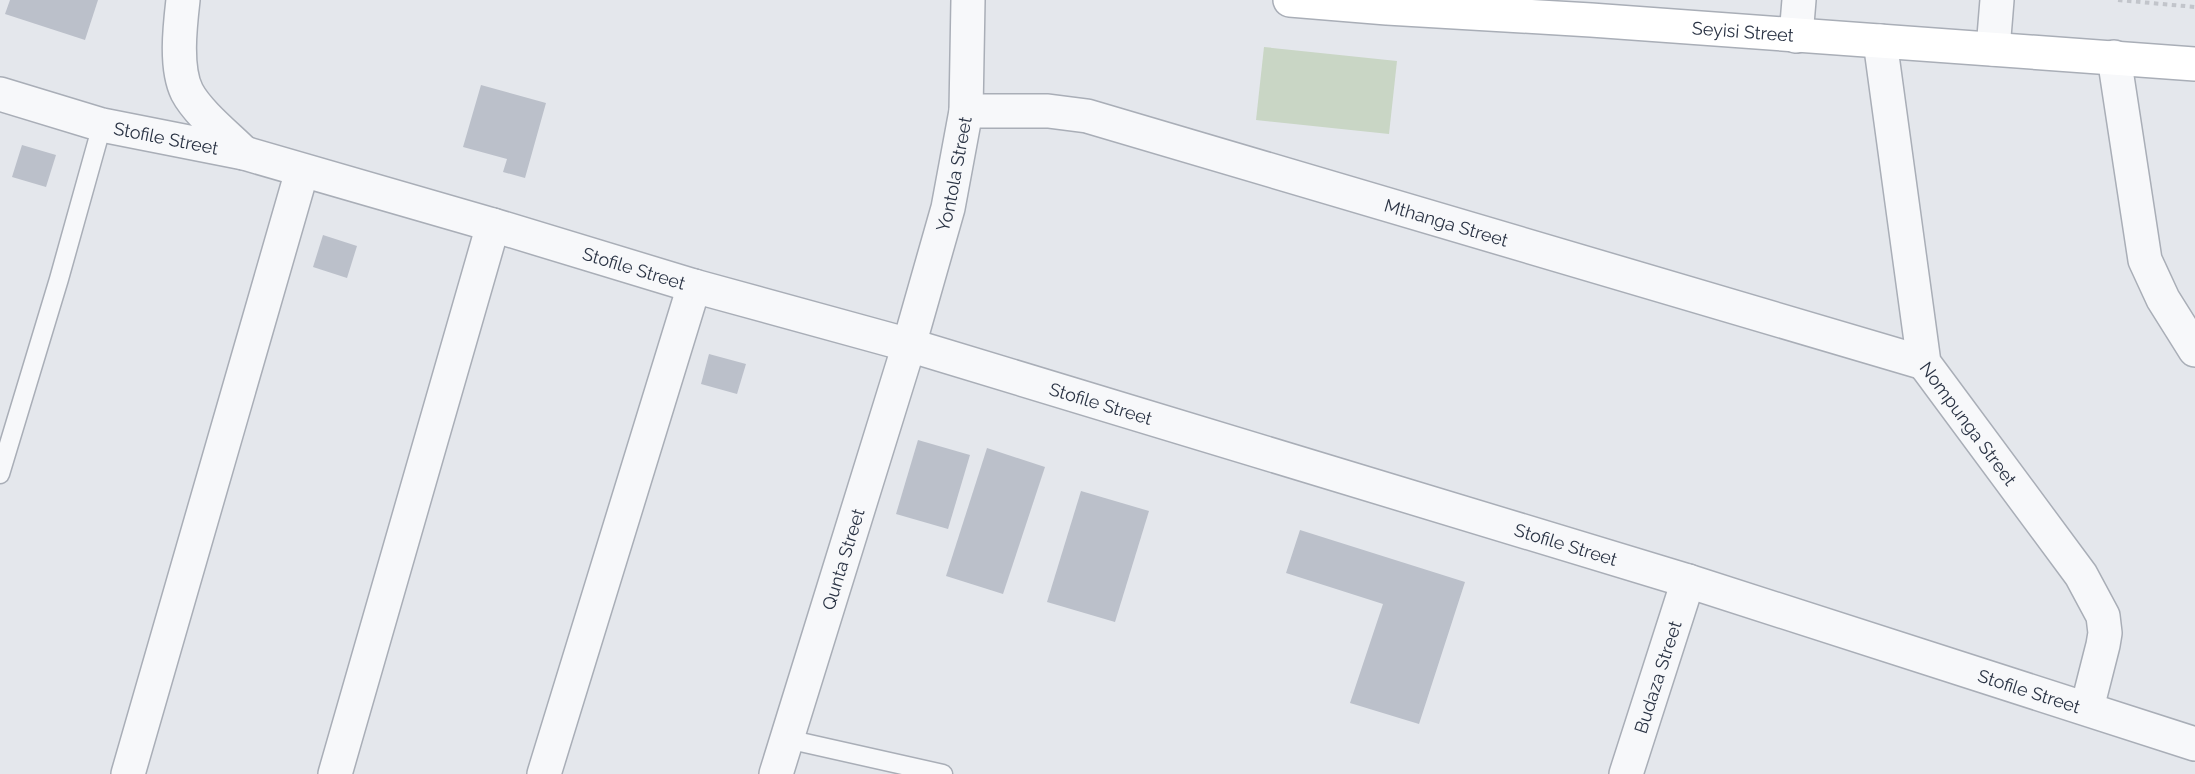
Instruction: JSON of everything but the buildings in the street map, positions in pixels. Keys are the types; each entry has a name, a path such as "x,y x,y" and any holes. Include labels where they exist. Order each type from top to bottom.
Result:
{"street":[{"path":"183,0 180,33 181,68 186,91 198,107 244,153"},
{"name":"Yontola Street","path":"909,345 948,208 966,111 968,0"},
{"name":"Seyisi Street","path":"1290,0 1592,10 1796,36 2195,64"},
{"path":"1796,36 1799,0"},
{"path":"1993,49 1997,0"},
{"name":"Nompunga Street","path":"1880,41 1924,363 2081,575 2103,616 2105,633 2103,645 2087,708"},
{"path":"2114,57 2145,260 2151,277 2183,313 2195,350"},
{"name":"Stofile Street","path":"0,94 102,125 244,153 694,286 909,345 1688,581 2195,744"},
{"name":"Mthanga Street","path":"966,111 1048,111 1087,116 1924,363"},
{"path":"128,774 302,171"},
{"path":"335,774 493,225"},
{"path":"544,774 694,286"},
{"name":"Qunta Street","path":"776,774 909,345"},
{"name":"Budaza Street","path":"1626,774 1688,581"}],"lane":[{"path":"0,474 59,279 102,125"},
{"path":"787,739 943,774"}],"path":[{"path":"2118,0 2195,7"}],"green space":[{"path":"1264,47 1397,61 1389,134 1256,120"}]}
